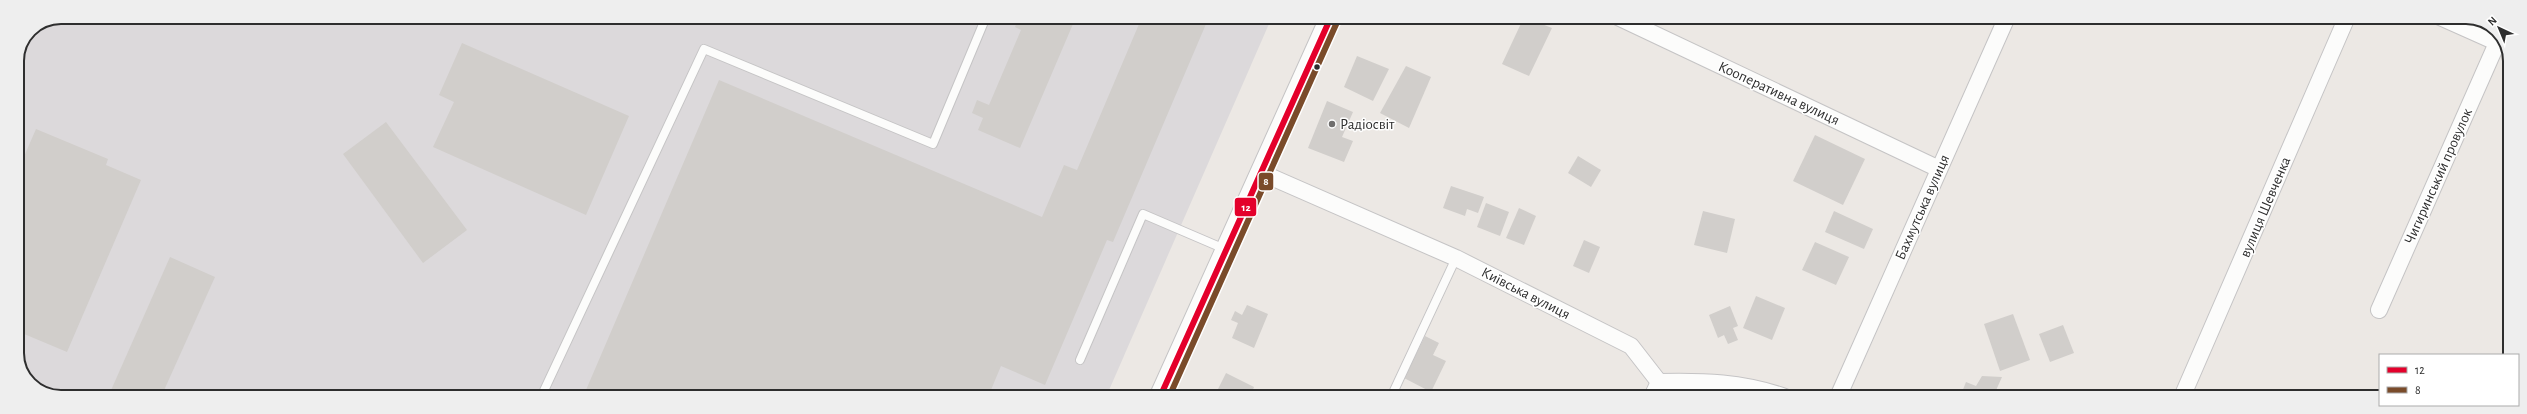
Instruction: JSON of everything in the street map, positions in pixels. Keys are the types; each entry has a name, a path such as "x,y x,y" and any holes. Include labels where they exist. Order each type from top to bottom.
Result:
{"street":[{"path":"1163,390 1228,250 1328,24"},
{"name":"Кооперативна вулиця","path":"1633,24 1939,169"},
{"name":"Бахмутська вулиця","path":"1841,390 2004,24"},
{"name":"вулиця Шевченка","path":"2185,390 2344,24"},
{"path":"2456,24 2479,34"},
{"name":"Чигиринський провулок","path":"2379,310 2499,48"},
{"name":"Київська вулиця","path":"1262,173 1456,258 1630,346 1659,382"},
{"path":"1655,390 1659,382 1710,380 1764,390"}],"lane":[{"path":"544,390 704,49 933,144 983,24"},
{"path":"1080,360 1143,214 1228,250"},
{"path":"1394,390 1456,258"}],"shaded area":[{"path":"1269,24 1109,390 56,390 44,386 38,382 30,374 25,361 24,61 25,53 30,40 40,30 53,25"}],"building":[{"path":"1016,24 1073,24 1020,148 978,130 983,118 972,113 977,100 989,105 1021,30 1015,27"},
{"path":"1139,24 1206,24 1113,242 1107,240 1045,385 1001,366 991,390 586,390 719,80 1042,217 1064,165 1077,170"},
{"path":"1521,24 1542,24 1552,28 1529,76 1502,64"},
{"path":"462,43 629,116 586,215 433,147 454,102 439,95"},
{"path":"1357,56 1389,69 1373,101 1344,87"},
{"path":"1406,66 1431,77 1409,128 1380,113"},
{"name":"Радіосвіт","path":"1327,101 1353,112 1342,137 1353,141 1344,162 1308,148"},
{"path":"386,122 467,230 423,263 343,154"},
{"path":"36,129 108,159 106,165 141,180 67,352 24,334 24,157"},
{"path":"1815,135 1865,159 1843,205 1793,181"},
{"path":"1578,156 1601,170 1591,187 1568,173"},
{"path":"1451,186 1484,197 1478,213 1467,209 1465,216 1443,208"},
{"path":"1486,203 1509,212 1500,236 1477,227"},
{"path":"1519,208 1536,216 1524,245 1506,238"},
{"path":"1703,211 1735,219 1727,253 1694,245"},
{"path":"1834,211 1873,229 1864,249 1825,232"},
{"path":"1584,240 1600,247 1589,273 1573,266"},
{"path":"1815,242 1849,257 1836,285 1802,270"},
{"path":"170,257 215,277 164,390 111,390"},
{"path":"1756,296 1785,308 1772,340 1743,328"},
{"path":"1247,305 1268,314 1254,348 1232,338 1238,323 1231,320 1235,311 1242,315"},
{"path":"1730,306 1738,326 1733,328 1738,340 1728,344 1724,335 1718,338 1709,315"},
{"path":"2013,314 2030,360 2000,371 1984,324"},
{"path":"2063,325 2074,353 2050,362 2039,334"},
{"path":"1425,336 1439,343 1433,355 1446,361 1432,390 1427,390 1404,378"},
{"path":"1226,373 1254,387 1253,390 1218,390"},
{"path":"1982,376 2002,377 1996,390 1963,390 1966,382 1976,386"}],"transit line":[{"name":"12","path":"1163,390 1328,24"},
{"name":"8","path":"1172,390 1336,24"}],"place":[{"name":"Радіосвіт","path":"1332,124"}]}
